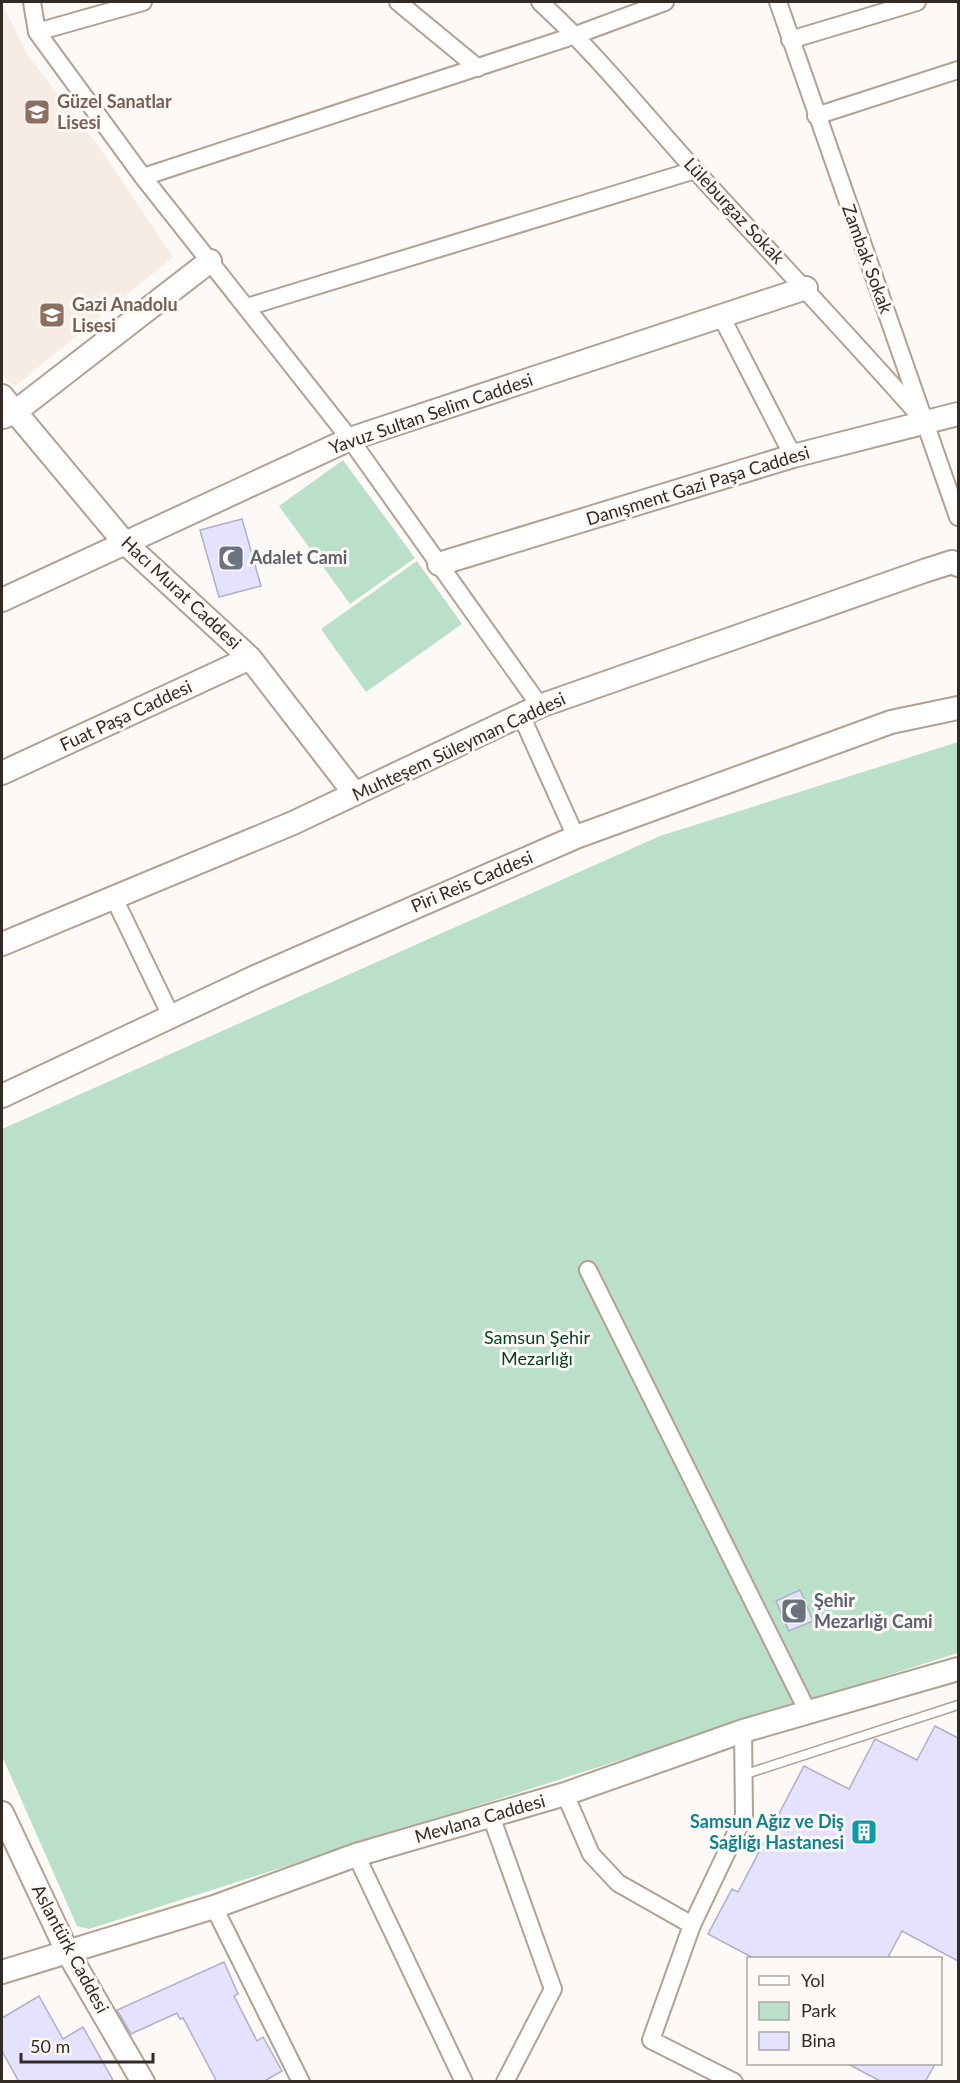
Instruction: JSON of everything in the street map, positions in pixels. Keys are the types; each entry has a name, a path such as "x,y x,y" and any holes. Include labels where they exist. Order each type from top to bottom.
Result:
{"street":[{"path":"32,2 37,33 143,177 350,439 439,564 530,710 576,837"},
{"path":"37,33 143,2"},
{"path":"398,2 478,68"},
{"name":"Lüleburgaz Sokak","path":"540,2 576,35 695,170 806,288 925,422"},
{"path":"143,177 478,68 665,2"},
{"name":"Zambak Sokak","path":"777,2 958,517"},
{"path":"790,40 917,2"},
{"path":"816,116 958,70"},
{"path":"247,307 695,170"},
{"path":"6,409 210,261"},
{"name":"Yavuz Sultan Selim Caddesi","path":"2,600 350,439 806,288"},
{"path":"721,316 793,456"},
{"name":"Hacı Murat Caddesi","path":"6,409 124,542 250,658 355,794"},
{"name":"Danışment Gazi Paşa Caddesi","path":"439,564 793,456 958,414"},
{"name":"Muhteşem Süleyman Caddesi","path":"2,944 293,823 530,710 924,571 952,562 958,565"},
{"name":"Fuat Paşa Caddesi","path":"2,773 250,658"},
{"name":"Piri Reis Caddesi","path":"2,1096 172,1018 255,976 576,837 891,722 958,708"},
{"path":"114,898 172,1018"},
{"path":"588,1270 808,1712"},
{"name":"Mevlana Caddesi","path":"2,1972 214,1907 356,1855 565,1794 743,1731 958,1669"},
{"path":"734,2082 651,2040 692,1925 744,1816 746,1774 743,1731"},
{"path":"565,1794 591,1854 618,1883 692,1925"},
{"name":"Aslantürk Caddesi","path":"2,1813 67,1951 143,2082"},
{"path":"491,1816 553,1989 505,2082"},
{"path":"356,1855 464,2082"},
{"path":"214,1907 301,2082"}],"lane":[{"path":"746,1774 958,1705"}],"shaded area":[{"name":"Gazi Anadolu Lisesi","path":"2,3 28,56 99,147 173,257 14,387 2,374"}],"green space":[{"path":"343,460 415,558 350,604 279,506"},
{"path":"417,561 462,624 366,692 321,629"},
{"name":"Samsun Şehir Mezarlığı","path":"958,742 958,1653 89,1929 77,1926 2,1756 2,1129 660,836"}],"building":[{"name":"Adalet Cami","path":"242,519 261,586 219,597 200,530"},
{"name":"Şehir Mezarlığı Cami","path":"800,1590 813,1621 789,1631 776,1601"},
{"name":"Samsun Ağız ve Diş Sağlığı Hastanesi","path":"935,1726 958,1738 958,1961 902,1931 888,1957 751,1957 708,1934 732,1889 738,1892 804,1766 849,1789 875,1739 917,1760"},
{"path":"224,1962 238,1994 234,1996 257,2041 263,2037 282,2071 263,2082 217,2082 183,2018 180,2019 177,2013 131,2034 117,2010"},
{"path":"39,1996 63,2039 83,2027 114,2082 19,2082 2,2051 2,2018"},
{"path":"850,2065 934,2065 925,2082 882,2082"}],"place":[{"name":"Güzel Sanatlar Lisesi","path":"37,112"},
{"name":"Gazi Anadolu Lisesi","path":"52,315"},
{"name":"Adalet Cami","path":"231,558"},
{"name":"Şehir Mezarlığı Cami","path":"794,1611"},
{"name":"Samsun Ağız ve Diş Sağlığı Hastanesi","path":"864,1832"}]}
